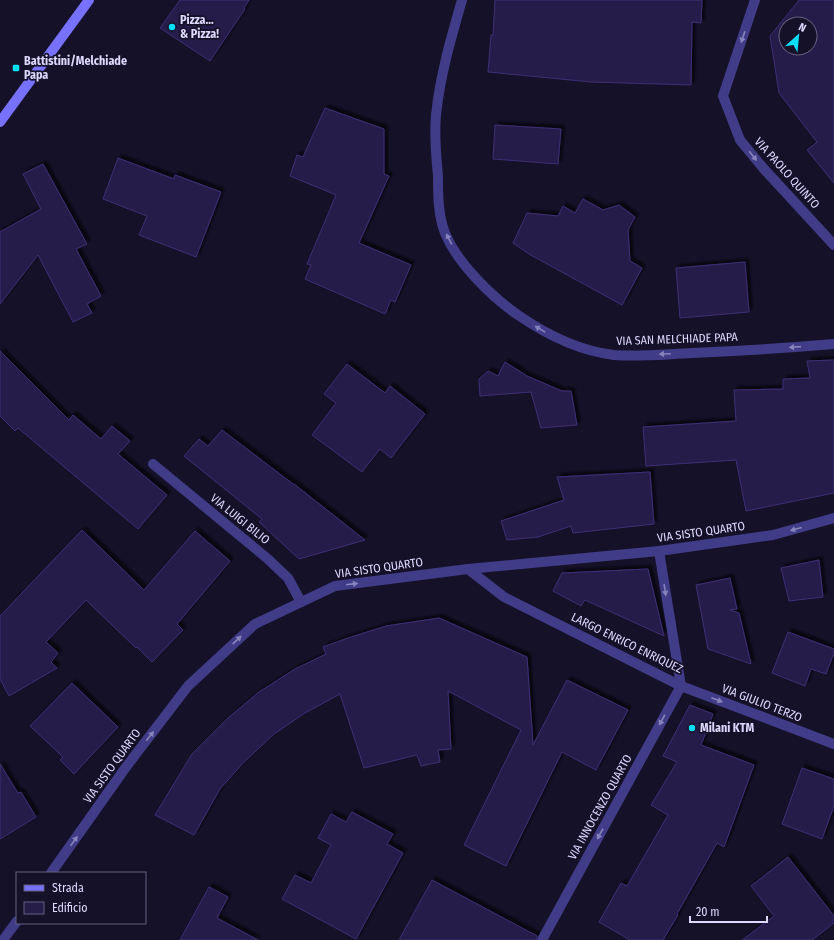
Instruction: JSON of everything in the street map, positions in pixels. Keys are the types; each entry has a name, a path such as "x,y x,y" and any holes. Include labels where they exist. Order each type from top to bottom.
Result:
{"main road":[{"path":"0,122 89,0"}],"street":[{"name":"VIA SAN MELCHIADE PAPA","path":"462,0 446,56 436,116 435,133 439,205 445,233 452,247 471,272 491,294 511,310 544,332 596,352 614,355 638,356 741,351 834,344"},
{"name":"VIA PAOLO QUINTO","path":"755,0 723,96 740,140 764,170 834,245"},
{"name":"VIA LUIGI BILIO","path":"153,464 268,559 288,578 301,602"},
{"name":"VIA SISTO QUARTO","path":"52,872 126,768 188,686 254,624 335,586 468,569 659,551 773,535 834,518"},
{"name":"LARGO ENRICO ENRIQUEZ","path":"659,551 681,686"},
{"name":"LARGO ENRICO ENRIQUEZ","path":"468,569 504,596 681,686"},
{"name":"VIA GIULIO TERZO","path":"681,686 834,744"},
{"name":"VIA INNOCENZO QUARTO","path":"542,940 681,686"},
{"path":"4,940 16,922"}],"building":[{"path":"180,0 249,0 244,8 245,9 210,61 160,28"},
{"path":"495,0 702,0 701,23 692,22 691,85 591,82 488,72 491,35 493,35"},
{"path":"799,0 834,0 834,183 807,150 817,142 779,93 770,36 778,26 778,56 818,56 818,16 786,16"},
{"path":"325,108 384,129 384,174 389,176 359,243 411,265 395,302 391,300 385,314 305,279 311,265 307,264 336,195 290,176 297,155 303,157"},
{"path":"495,125 561,129 558,164 493,159"},
{"path":"118,158 174,179 175,175 221,192 196,257 139,235 147,216 103,199"},
{"path":"43,164 87,244 76,249 101,296 87,304 92,313 73,322 38,255 0,304 0,232 41,209 23,174"},
{"path":"583,199 603,210 619,205 635,217 628,230 630,261 642,268 622,305 529,254 513,243 527,213 558,216 563,206 575,213"},
{"path":"745,262 749,312 680,318 676,268"},
{"path":"0,351 69,420 73,415 101,439 112,426 130,441 118,454 167,495 138,529 18,428 15,431 0,416"},
{"path":"834,360 834,493 746,511 736,460 646,466 643,427 736,421 734,390 783,389 783,379 810,378 807,361"},
{"path":"505,362 527,376 562,391 571,391 577,425 541,428 531,392 480,396 479,379 488,371 498,376"},
{"path":"347,364 385,393 390,386 425,414 391,458 380,449 362,472 312,435 336,403 324,394"},
{"path":"222,430 365,540 299,559 259,522 262,519 184,456 199,439 208,446"},
{"path":"650,472 654,524 573,533 571,526 538,537 507,540 501,521 564,500 557,477"},
{"path":"82,530 144,590 195,531 230,561 177,624 183,630 152,662 86,600 46,642 58,653 51,662 57,668 9,696 0,679 0,616"},
{"path":"819,560 823,597 789,601 781,568"},
{"path":"648,569 664,636 585,600 581,606 553,591 562,573"},
{"path":"730,578 737,609 730,610 739,613 751,664 708,649 696,585"},
{"path":"439,618 527,657 533,745 567,680 628,710 596,770 562,752 506,866 464,845 521,730 448,691 451,749 438,750 440,762 421,766 417,755 364,768 340,694 305,713 274,734 243,763 220,789 194,835 155,815 192,754 228,718 259,692 295,669 326,654 323,647 386,626"},
{"path":"788,632 834,649 834,653 826,674 811,669 805,686 772,673"},
{"path":"72,683 118,727 74,774 60,760 63,757 30,726"},
{"path":"690,705 713,714 701,745 754,765 724,847 717,843 663,940 630,940 599,922 621,883 627,886 668,815 651,805 677,762 663,756"},
{"path":"0,764 18,793 21,792 36,817 0,839"},
{"path":"802,768 834,779 834,806 822,839 782,824"},
{"path":"352,812 393,834 387,844 403,853 356,939 282,899 295,875 311,883 331,845 318,838 331,814 346,822"},
{"path":"788,857 834,916 834,923 812,940 742,940 774,916 751,886"},
{"path":"432,880 537,936 536,940 399,940"},
{"path":"209,887 228,897 217,918 258,940 180,940"}],"place":[{"name":"Pizza... & Pizza!","path":"172,27"},
{"name":"Battistini/Melchiade Papa","path":"16,68"},
{"name":"Milani KTM","path":"692,728"}]}
